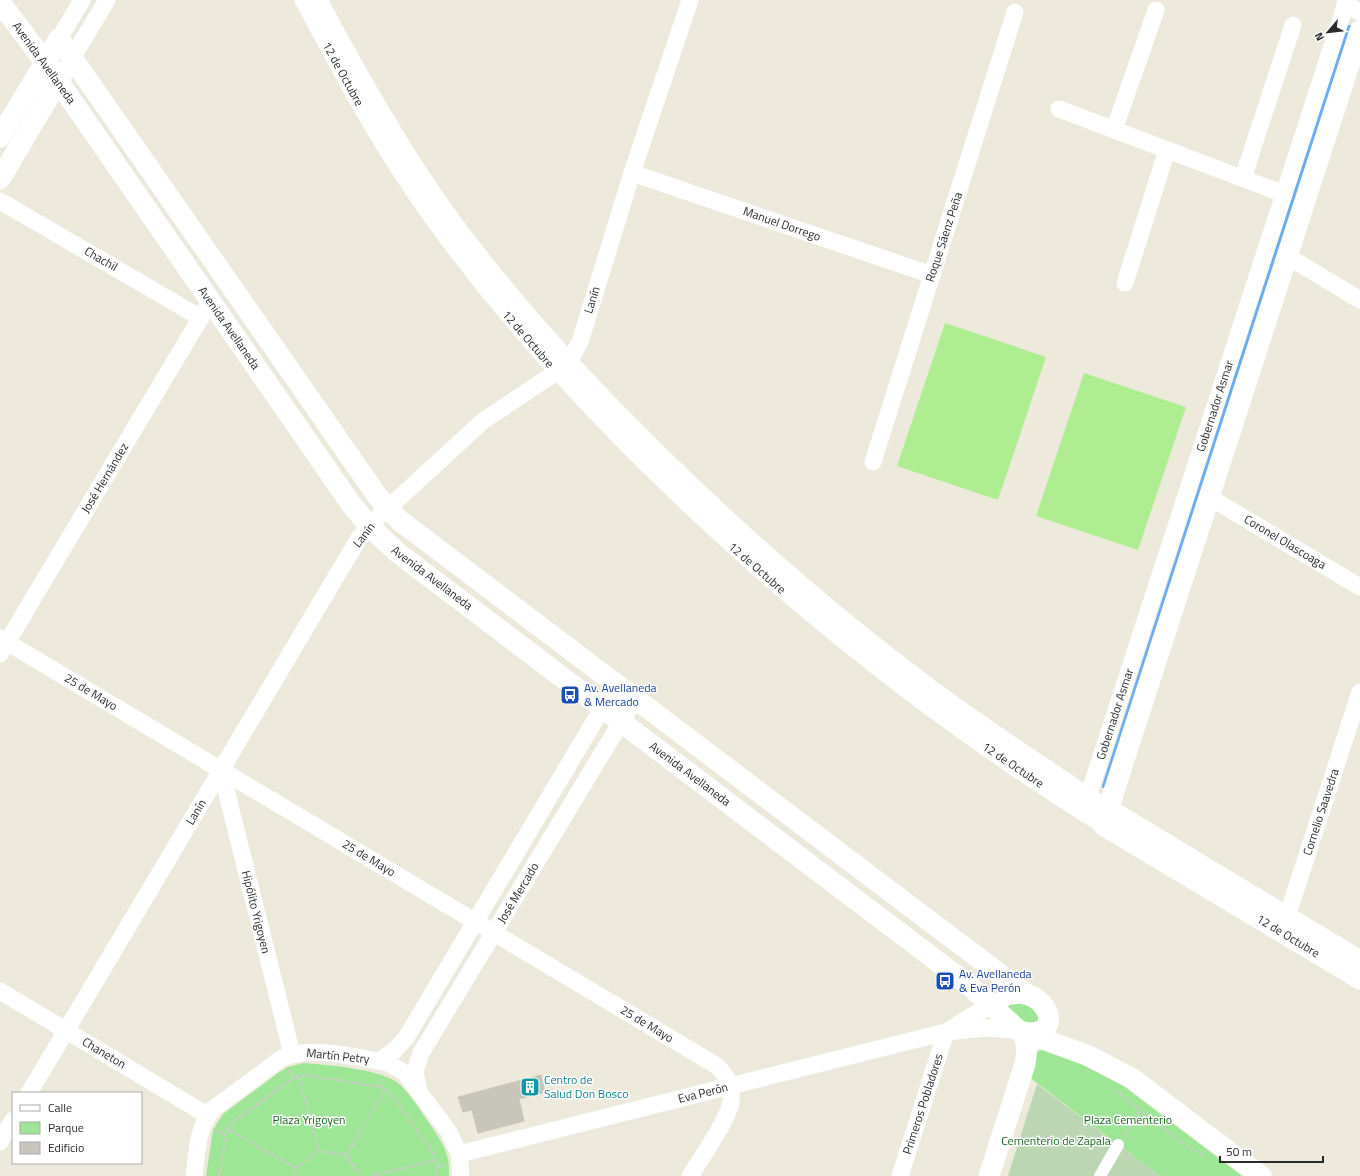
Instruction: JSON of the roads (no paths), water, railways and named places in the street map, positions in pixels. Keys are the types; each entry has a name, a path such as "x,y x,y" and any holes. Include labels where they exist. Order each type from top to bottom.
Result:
{"street":[{"path":"0,137 82,0"},
{"path":"0,179 107,0"},
{"name":"12 de Octubre","path":"303,0 366,115 423,204 499,306 563,367 614,410 720,513 789,575 927,685 1088,796 1106,817 1284,924 1360,979"},
{"name":"12 de Octubre","path":"319,0 377,106 434,194 498,280 538,328 563,367 618,436 719,534 796,602 924,703 1083,812 1106,817"},
{"name":"Lanín","path":"30,1092 354,545 369,526 483,421 563,367 580,342 632,173 690,0"},
{"name":"Avenida Avellaneda","path":"0,2 58,81 206,310 346,498 369,526 398,553 970,986 1013,1023 1089,1056 1133,1079 1261,1176"},
{"path":"1346,2 1360,12"},
{"name":"Gobernador Asmar","path":"1083,812 1346,2"},
{"path":"1114,130 1156,10"},
{"name":"Roque Sáenz Peña","path":"873,462 1015,12"},
{"path":"1243,178 1293,25"},
{"name":"Gobernador Asmar","path":"1106,817 1360,31"},
{"name":"Avenida Avellaneda","path":"58,39 374,492 388,509 412,531 635,699 1018,994 1042,1002 1048,1011 1049,1016 1046,1026 1039,1031 1013,1023"},
{"path":"1059,109 1284,194"},
{"path":"1125,283 1167,150"},
{"name":"Manuel Dorrego","path":"632,173 932,275"},
{"name":"Chachil","path":"0,201 206,310"},
{"path":"1287,256 1360,300"},
{"name":"José Hernández","path":"2,645 206,310 208,290 213,284 224,282 231,287"},
{"name":"Coronel Olascoaga","path":"1209,496 1360,586"},
{"name":"25 de Mayo","path":"2,645 221,770 710,1062 721,1070 730,1086"},
{"name":"José Mercado","path":"381,1068 406,1038 616,685"},
{"name":"Cornelio Saavedra","path":"1284,924 1360,692"},
{"name":"José Mercado","path":"419,1091 415,1072 418,1059 635,699"},
{"name":"Hipólito Yrigoyen","path":"221,770 292,1054"},
{"name":"12 de Octubre","path":"1284,924 1360,961"},
{"name":"Chaneton","path":"0,991 66,1030 210,1123"},
{"path":"990,1176 1025,1064 1027,1050 1013,1023 1001,1008 1002,1003 1018,994"},
{"name":"Eva Perón","path":"456,1165 730,1086 946,1032 1013,1023"},
{"name":"Eva Perón","path":"946,1032 986,1028 1013,1023"},
{"name":"Primeros Pobladores","path":"900,1176 946,1032"},
{"name":"Martín Petry","path":"194,1176 200,1133 210,1123 222,1100 282,1058 292,1054 312,1052 381,1068 388,1063 405,1073 449,1132 456,1165"},
{"path":"690,1176 729,1110 731,1103 730,1086"},
{"path":"0,1142 12,1122"},
{"path":"1100,1176 1118,1145"}],"waterway":[{"path":"1104,786 1349,27"}],"place":[{"name":"Av. Avellaneda & Mercado","path":"570,695"},
{"name":"Av. Avellaneda & Eva Perón","path":"945,981"},
{"name":"Centro de Salud Don Bosco","path":"530,1087"}],"park label":[{"name":"Plaza Yrigoyen","path":"309,1120"},
{"name":"Plaza Cementerio","path":"1128,1120"},
{"name":"Cementerio de Zapala","path":"1056,1141"}]}
